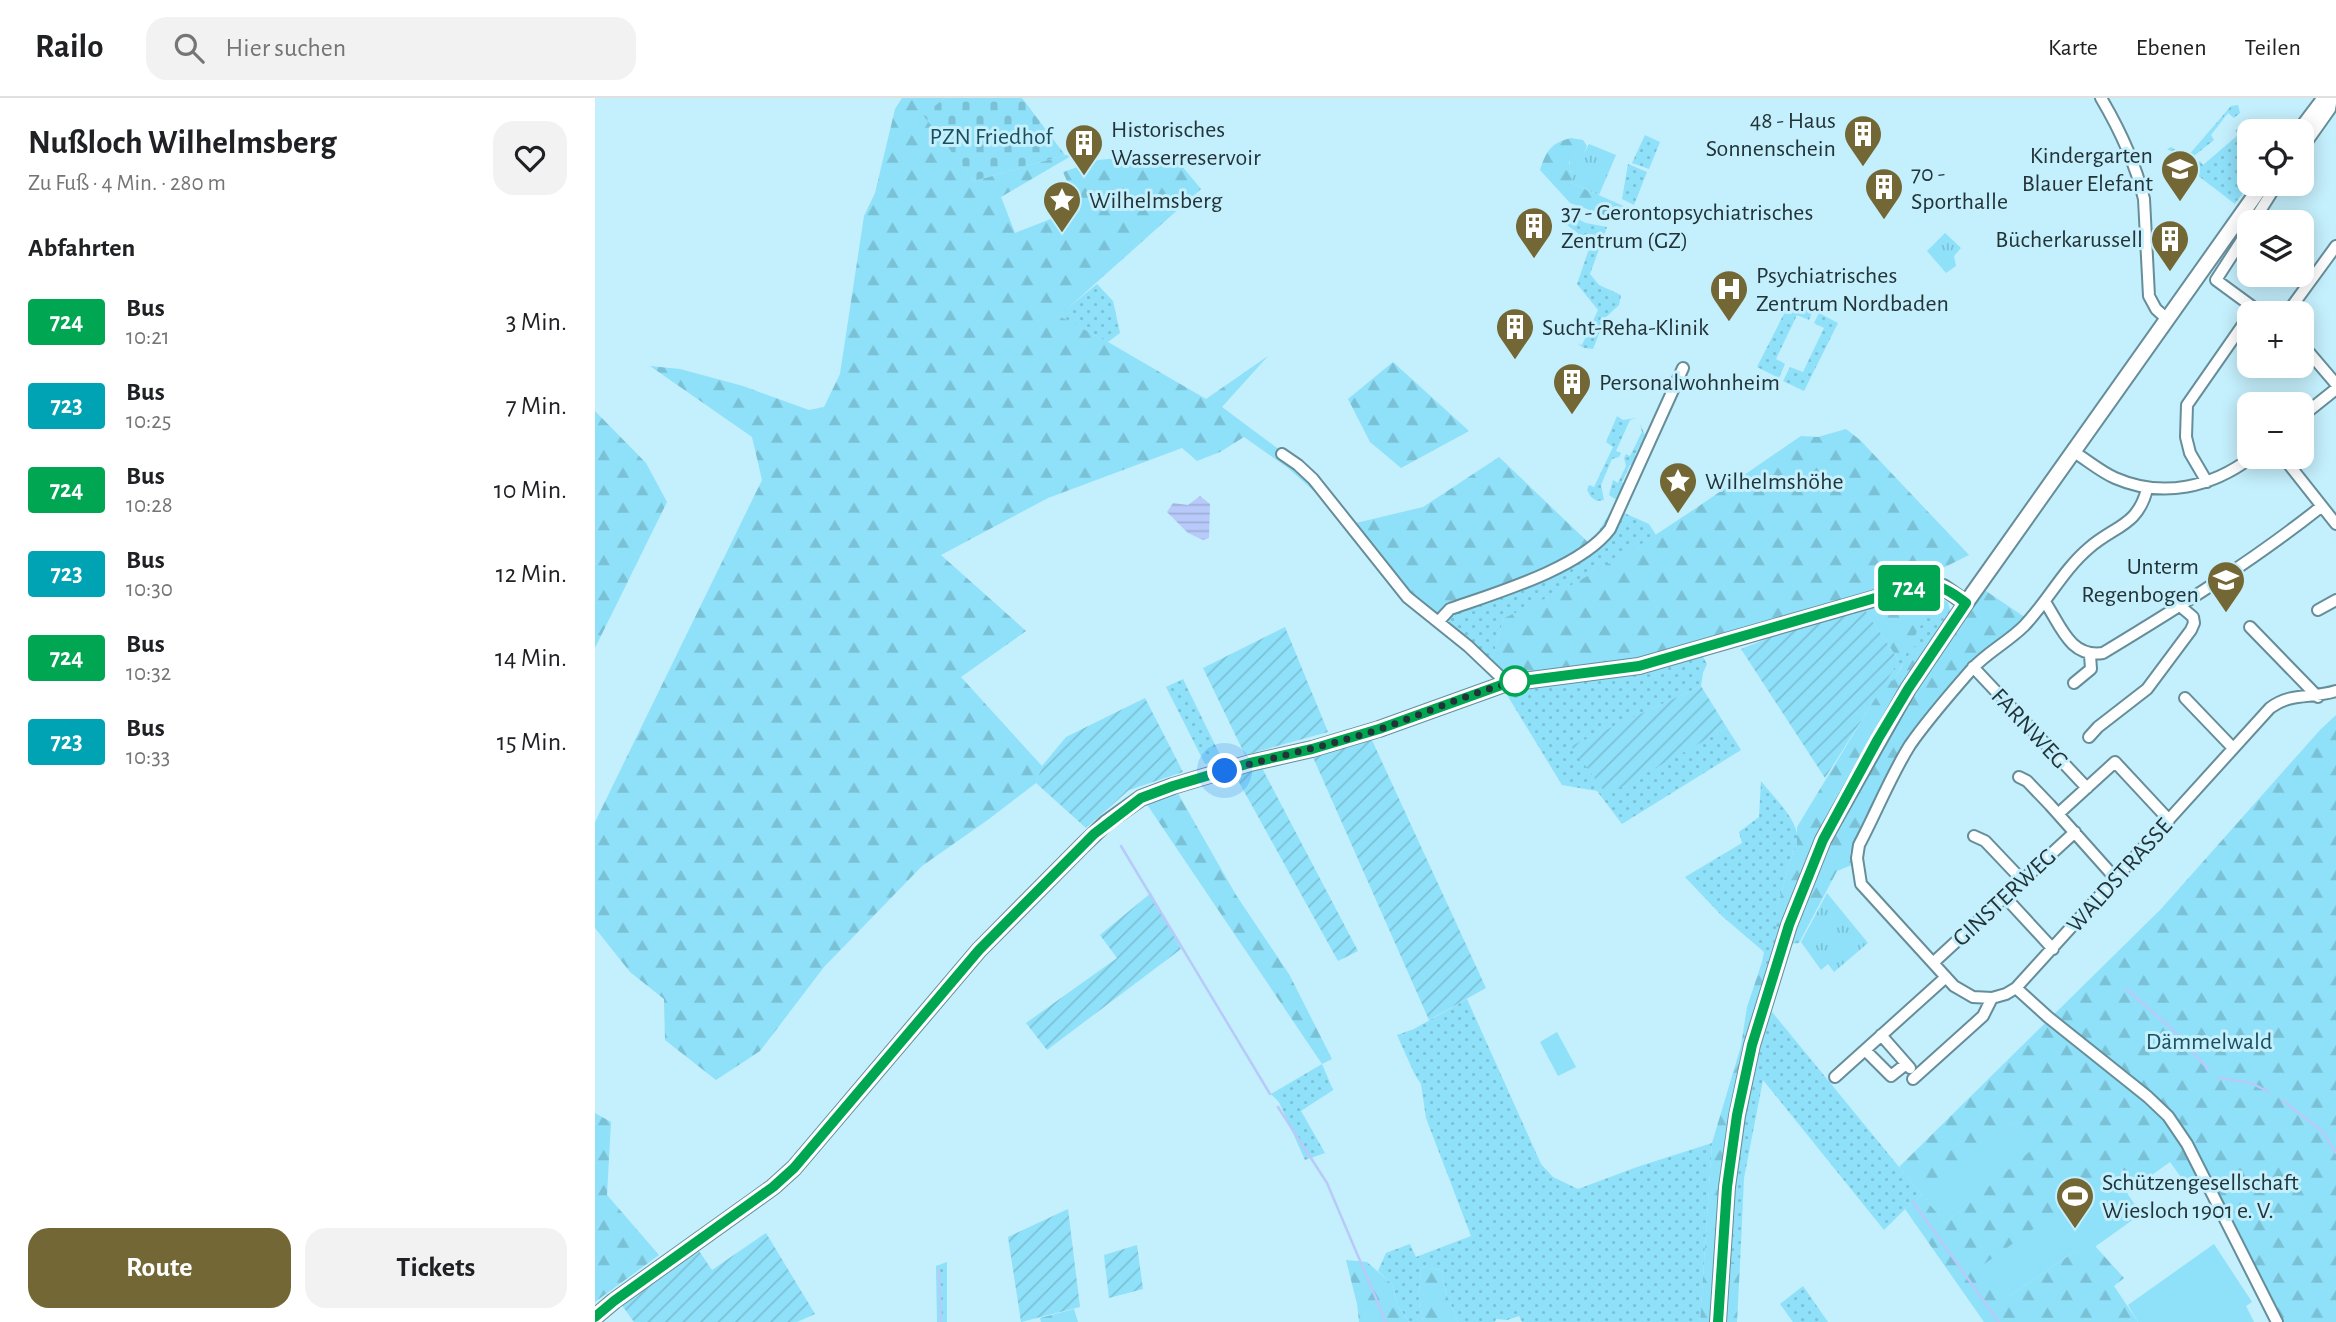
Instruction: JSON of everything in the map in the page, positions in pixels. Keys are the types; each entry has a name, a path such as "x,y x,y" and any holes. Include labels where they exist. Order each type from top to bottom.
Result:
{"main road":[{"path":"2309,119 2325,98"},
{"path":"1718,1322 1727,1187 1737,1115 1752,1045 1776,961 1823,840 1902,699 1966,603 2255,196"},
{"path":"595,1317 773,1187 794,1168 979,950 1106,823 1141,798 1250,763 1312,749 1379,729 1507,683 1639,666 1922,585 1943,587 1966,603"}],"street":[{"path":"2101,98 2128,146 2141,186 2149,296 2156,309 2167,320"},
{"path":"2314,132 2330,109 2332,98"},
{"path":"2237,248 2216,280 2240,301"},
{"path":"2296,301 2334,252"},
{"path":"2207,482 2190,453 2186,437 2187,405 2237,336"},
{"path":"2314,359 2336,386 2314,405"},
{"path":"1438,622 1450,609 1547,572 1586,552 1604,537 1683,368"},
{"path":"2074,452 2113,478 2147,489 2207,482 2237,468"},
{"path":"1282,454 1313,479 1407,597 1507,683"},
{"path":"2293,469 2336,524"},
{"path":"1881,1035 1915,1078 1983,1016 1992,998 1973,997 1963,993 1945,977 1861,884 1857,858 1859,845 1910,746 1973,667 2013,636 2091,546 2132,519 2140,508 2147,489"},
{"path":"2045,602 2072,645 2090,655 2103,653 2180,606 2280,539 2322,506"},
{"path":"2318,610 2336,600"},
{"path":"2089,737 2147,689 2191,630 2193,617 2180,606"},
{"path":"2250,627 2318,697"},
{"path":"2074,683 2091,669 2090,655"},
{"name":"FARNWEG","path":"1973,667 2087,788"},
{"name":"WALDSTRASSE","path":"1992,998 2017,988 2265,713 2286,698 2318,697 2336,691"},
{"path":"2185,698 2232,747"},
{"path":"2058,814 2115,762 2169,820"},
{"path":"2019,777 2027,781 2116,879"},
{"name":"GINSTERWEG","path":"1934,962 2075,832"},
{"path":"1974,836 1985,841 2022,881"},
{"path":"2005,897 2053,949"},
{"path":"1835,1077 1945,977"},
{"path":"2017,988 2168,1116 2187,1144 2277,1322"},
{"path":"1865,1050 1891,1076 1906,1064"}],"green space":[{"path":"902,98 945,98 924,115 974,181 1065,155 1071,156 1001,197 1015,233 1079,208 1063,172 1098,160 1171,153 1201,189 1059,316 1206,399 1268,356 1222,407 1292,459 1303,464 1356,523 1423,507 1499,457 1591,545 1567,559 1437,611 1435,625 1406,603 1315,492 1288,468 1244,437 1220,452 1197,461 1182,448 1048,498 941,555 1026,631 961,677 1042,766 1036,783 922,866 824,967 760,1051 716,1080 665,1040 664,999 630,972 595,928 595,822 762,480 752,437 650,366 680,369 743,386 809,410 824,407 840,374 864,216 875,193 895,109"},
{"name":"PZN Friedhof","path":"945,98 1022,98 1065,155 974,181 923,115"},
{"path":"2238,105 2240,113 2234,118 2228,113 2211,135 2214,140 2190,159 2186,160 2167,149 2171,147 2187,157 2231,106"},
{"path":"1645,135 1660,142 1649,169 1632,163"},
{"path":"2237,136 2237,196 2241,196 2235,204 2188,168 2200,161 2203,165"},
{"path":"1571,138 1583,140 1587,146 1584,153 1576,153 1569,162 1570,171 1575,175 1571,183 1628,208 1623,217 1604,215 1570,203 1540,170 1550,149"},
{"path":"1589,144 1616,155 1599,195 1571,183 1574,175 1569,169 1570,160 1576,153 1584,153"},
{"path":"1628,164 1647,172 1634,205 1622,199"},
{"path":"1567,214 1586,223 1607,227 1590,274 1599,285 1621,295 1619,305 1605,318 1593,349 1578,344 1582,345 1598,310 1577,284 1591,243 1567,225 1562,217"},
{"path":"1945,233 1961,248 1954,256 1956,266 1946,273 1927,251"},
{"path":"1097,284 1113,301 1120,333 1108,342 1058,316"},
{"path":"1791,300 1813,310 1809,320 1797,315 1776,359 1785,364 1779,378 1757,367"},
{"path":"1819,313 1838,323 1804,391 1783,381 1790,367 1803,372 1824,328 1814,323"},
{"path":"1393,362 1469,431 1401,468 1370,442 1348,399"},
{"path":"595,411 646,463 667,502 595,648"},
{"path":"1617,416 1623,420 1636,418 1630,420 1616,451 1621,453 1619,457 1612,459 1601,485 1604,500 1597,501 1587,490 1589,485 1594,487 1613,447 1606,442"},
{"path":"1640,424 1645,435 1635,455 1638,461 1635,466 1630,465 1622,482 1626,488 1619,498 1615,499 1609,495 1613,480 1618,483 1626,466 1624,458 1626,454 1630,456 1642,432"},
{"path":"1846,429 1860,440 1969,555 1923,578 1720,637 1631,659 1504,675 1491,662 1504,618 1620,557 1801,436 1818,437"},
{"path":"1613,508 1649,524 1656,535 1582,580 1504,618 1491,662 1472,655 1435,625 1436,611 1567,559 1590,545"},
{"path":"1983,589 2026,618 1952,682 1907,741 1864,819 1850,853 1852,865 1837,871 1799,943 1787,944 1831,840 1912,692"},
{"path":"1926,593 1939,596 1899,661 1865,610 1868,606"},
{"path":"1939,596 1948,603 1952,616 1926,655 1902,665 1893,682 1888,677"},
{"path":"1865,610 1899,661 1825,778 1741,649 1814,620"},
{"path":"1285,627 1328,732 1245,755 1203,668"},
{"path":"1914,646 1926,655 1782,928 1776,926 1777,908 1793,851 1797,849 1797,827 1888,677 1893,681"},
{"path":"1702,655 1707,664 1701,686 1572,746 1607,794 1727,728 1741,750 1622,824 1597,791 1562,785 1506,690 1541,683 1607,677"},
{"path":"1183,679 1222,759 1205,764 1166,687"},
{"path":"1701,686 1727,728 1607,795 1571,746"},
{"path":"1145,698 1183,772 1129,790 1086,828 1036,783 1042,766 1066,737"},
{"name":"Dämmelwald","path":"2336,715 2336,1322 2275,1322 2203,1170 2186,1184 2170,1162 2135,1187 2121,1168 2008,1297 2077,1250 2082,1255 2095,1246 2124,1278 2114,1286 2138,1322 1984,1322 1905,1209 1922,1195 1899,1167 2161,909","holes":["2013,1123 2034,1147 1946,1223 1925,1199"]},
{"path":"1371,738 1486,988 1429,1020 1312,755"},
{"path":"1262,768 1358,951 1338,961 1235,775"},
{"path":"1761,781 1787,812 1798,839 1777,908 1782,928 1768,965 1762,962 1764,952 1722,916 1685,877 1742,843 1739,832 1759,817"},
{"path":"1176,790 1236,895 1289,974 1332,1059 1322,1064 1146,803"},
{"path":"1151,893 1181,949 1047,1050 1026,1023 1117,958 1100,935"},
{"path":"1827,893 1868,943 1834,972 1828,964 1821,970 1801,942"},
{"path":"1762,962 1768,965 1748,1041 1713,1322 1700,1322 1712,1143 1741,1046 1747,1007"},
{"path":"1467,999 1541,1164 1553,1177 1578,1189 1712,1143 1700,1322 1522,1322 1519,1316 1507,1320 1496,1319 1495,1322 1458,1322 1447,1296 1441,1270 1421,1267 1419,1295 1423,1322 1409,1322 1398,1306 1392,1284 1378,1271 1386,1253 1410,1244 1416,1257 1471,1236 1426,1118 1421,1084 1397,1035 1414,1029"},
{"path":"1768,1007 1922,1195 1884,1230 1763,1080 1744,1178 1740,1264 1726,1264 1742,1135"},
{"path":"1557,1032 1576,1067 1558,1076 1540,1042"},
{"path":"1322,1064 1333,1090 1301,1111 1325,1153 1305,1160 1279,1102 1271,1094"},
{"path":"595,1113 611,1122 607,1195 659,1255 595,1302"},
{"path":"2013,1123 2035,1147 1946,1223 1924,1198"},
{"name":"Schützengesellschaft Wiesloch 1901 e. V.","path":"2120,1167 2135,1187 2127,1193 2141,1214 2082,1256 2077,1250 2008,1297 1983,1265"},
{"path":"1068,1209 1080,1307 1021,1322 1008,1237"},
{"path":"766,1233 815,1314 797,1322 634,1322 621,1304 697,1248 712,1270"},
{"path":"2214,1244 2252,1302 2246,1306 2254,1322 2138,1322 2128,1305"},
{"path":"1137,1245 1143,1289 1109,1298 1104,1255"},
{"path":"1346,1260 1367,1262 1392,1284 1398,1306 1409,1322 1359,1322"},
{"path":"947,1262 947,1322 937,1322 936,1266"},
{"path":"1726,1264 1740,1264 1737,1322 1723,1322"},
{"path":"1421,1267 1441,1270 1447,1296 1458,1322 1423,1322 1419,1295"},
{"path":"1803,1286 1828,1322 1793,1322 1780,1304"},
{"path":"1074,1309 1078,1322 1041,1322 1040,1318"}],"shaded area":[{"path":"1200,496 1210,504 1209,538 1203,540 1188,533 1167,512 1173,503 1188,505"}],"waterway":[{"path":"1121,846 1270,1094"},
{"path":"2126,989 2170,1027 2208,1069"},
{"path":"2218,1078 2251,1083 2269,1092"},
{"path":"2282,1100 2323,1132 2336,1153"},
{"path":"1278,1107 1327,1183 1386,1322"},
{"path":"1913,1202 1999,1322"},
{"path":"939,1270 941,1322"}],"bus line":[{"name":"724","path":"595,1317 773,1187 794,1168 979,950 1094,834 1141,798 1250,763 1312,749 1379,729 1507,683 1639,666 1922,585 1943,587 1966,603 1908,689 1823,840 1776,961 1752,1045 1737,1115 1727,1187 1718,1322"}],"place":[{"name":"48 - Haus Sonnenschein","path":"1863,168"},
{"name":"Historisches Wasserreservoir","path":"1084,177"},
{"name":"Kindergarten Blauer Elefant","path":"2180,203"},
{"name":"70 - Sporthalle","path":"1884,221"},
{"name":"Wilhelmsberg","path":"1062,234"},
{"name":"37 - Gerontopsychiatrisches Zentrum (GZ)","path":"1534,260"},
{"name":"Bücherkarussell","path":"2170,273"},
{"name":"Psychiatrisches Zentrum Nordbaden","path":"1729,323"},
{"name":"Sucht-Reha-Klinik","path":"1515,361"},
{"name":"Personalwohnheim","path":"1572,416"},
{"name":"Wilhelmshöhe","path":"1678,515"},
{"name":"Unterm Regenbogen","path":"2226,614"},
{"name":"Schützengesellschaft Wiesloch 1901 e. V.","path":"2075,1230"}],"route":[{"path":"1225,771 1379,729 1489,688 1522,680 1515,681"}]}
